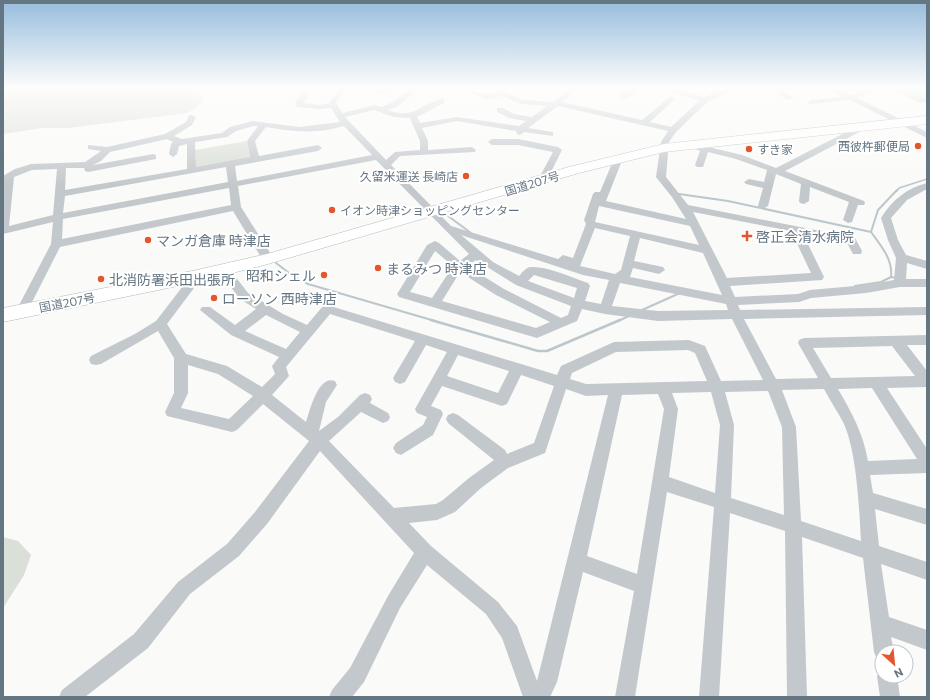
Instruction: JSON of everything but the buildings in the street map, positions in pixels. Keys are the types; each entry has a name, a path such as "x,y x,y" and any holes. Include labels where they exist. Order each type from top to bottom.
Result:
{"highway":[{"name":"国道207号","path":"3,315 197,276 268,259 618,158 664,148 699,147 922,121"}],"street":[{"path":"90,147 107,150 168,136 190,123 191,121"},
{"path":"172,154 175,144 224,135 233,129 252,121"},
{"path":"256,121 318,148 382,161 398,154 427,153 469,147"},
{"path":"107,150 98,160 87,165 33,167 7,177 3,230 59,217 233,184 318,148 334,121"},
{"path":"345,121 382,161 476,255 520,282 549,295 605,310 658,316 927,311"},
{"path":"415,121 424,141 424,152"},
{"path":"418,126 462,121"},
{"path":"469,121 550,134"},
{"path":"518,142 521,129 533,121"},
{"path":"634,121 673,130"},
{"path":"683,121 673,130 665,142 661,177 676,195 694,224 727,292 736,315 772,386 789,427 797,697"},
{"path":"898,121 927,135"},
{"path":"255,159 252,141 264,124"},
{"path":"763,206 767,186 774,170 860,128"},
{"path":"168,136 181,142"},
{"path":"153,139 153,167"},
{"path":"191,141 192,170"},
{"path":"492,142 518,142 558,150 543,180"},
{"path":"700,165 699,147 739,157 774,170 857,202 848,220"},
{"path":"87,165 87,169 153,167 192,170 318,148"},
{"path":"33,167 32,165 42,156"},
{"path":"618,158 600,203 694,224"},
{"path":"230,163 236,207 268,259"},
{"path":"22,311 56,244 62,165"},
{"path":"60,194 153,167"},
{"path":"749,182 767,186"},
{"path":"804,201 806,182"},
{"path":"900,283 902,258 891,234 886,218 898,202 912,191 927,186"},
{"path":"508,247 510,242 577,263 591,224 589,220 598,194"},
{"path":"56,244 236,207"},
{"path":"684,207 795,229 835,242 851,240 857,251"},
{"path":"591,224 706,250"},
{"path":"446,226 467,235 587,272 727,292 799,298 810,294 866,289 900,283 927,283"},
{"path":"620,276 683,292 727,292 818,277 795,229"},
{"path":"605,310 620,276 628,263 636,234"},
{"path":"520,282 531,271 544,272 584,286 573,318 537,333 403,294 431,248 435,245 458,267 484,285 530,308 552,317 560,323"},
{"path":"435,303 458,267 476,255"},
{"path":"902,258 927,265"},
{"path":"628,263 659,270"},
{"path":"224,270 244,296 279,317 309,331"},
{"path":"96,360 160,324 197,276"},
{"path":"234,332 265,309"},
{"path":"160,324 181,358 181,393 172,412 232,426 282,376 279,366 327,309 586,390 716,385 772,386 926,382"},
{"path":"206,310 234,332 288,356"},
{"path":"400,378 423,339"},
{"path":"896,340 926,382"},
{"path":"883,644 871,553 866,499 857,441 850,422 804,343 927,340"},
{"path":"392,516 437,512 449,506 475,483 503,463 540,448 566,370 614,347 690,345 700,350 716,385 727,425 709,697"},
{"path":"401,448 428,430 436,414 422,409 455,349"},
{"path":"181,358 222,370 247,384 315,436 425,552 492,608 510,633 533,697"},
{"path":"439,379 502,400 517,368"},
{"path":"876,383 927,462"},
{"path":"70,697 141,641 184,588 234,550 261,518 315,436 320,400 330,385"},
{"path":"625,697 661,482 671,409 662,387"},
{"path":"540,697 547,682 578,560 617,388"},
{"path":"315,436 343,421 362,401 383,418"},
{"path":"453,419 486,436 500,455 503,463"},
{"path":"862,468 927,466"},
{"path":"661,482 927,571"},
{"path":"866,499 927,517"},
{"path":"339,697 357,675 394,602 425,552"},
{"path":"578,560 643,585"},
{"path":"880,623 927,640"},
{"path":"888,684 890,697"}],"shaded area":[{"path":"3,121 126,121 68,128 42,128 3,134"},
{"path":"247,141 250,158 196,167 195,150"},
{"path":"3,537 18,541 31,555 24,575 3,608"}],"waterway":[{"path":"897,191 899,188 927,179"},
{"path":"871,232 878,210 897,190"},
{"path":"679,194 728,201 871,232"},
{"path":"444,213 471,233"},
{"path":"871,232 888,259 891,277"},
{"path":"276,263 293,276 308,284 435,321"},
{"path":"855,286 881,282 891,277"},
{"path":"891,277 897,278"},
{"path":"642,310 680,293"},
{"path":"618,321 629,316"},
{"path":"431,320 538,351 547,351 620,320"}],"place":[{"name":"西彼杵郵便局","path":"918,146"},
{"name":"すき家","path":"749,149"},
{"name":"久留米運送 長崎店","path":"466,176"},
{"name":"イオン時津ショッピングセンター","path":"332,210"},
{"name":"啓正会清水病院","path":"747,236"},
{"name":"マンガ倉庫 時津店","path":"148,240"},
{"name":"まるみつ 時津店","path":"378,268"},
{"name":"昭和シェル","path":"324,275"},
{"name":"北消防署浜田出張所","path":"101,279"},
{"name":"ローソン 西時津店","path":"214,298"}]}
